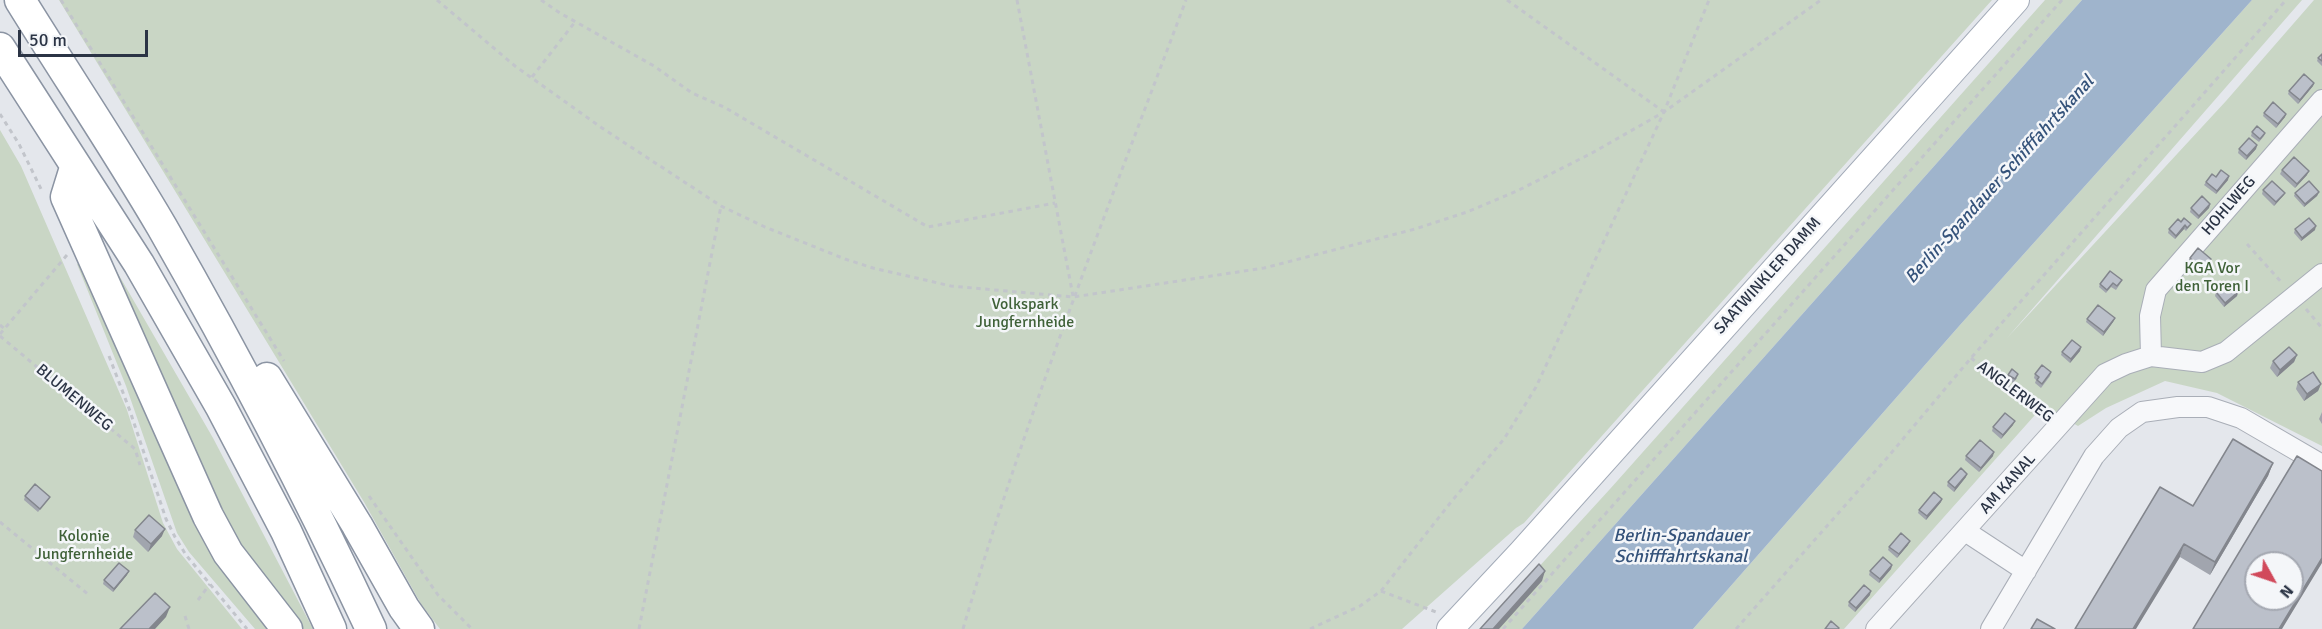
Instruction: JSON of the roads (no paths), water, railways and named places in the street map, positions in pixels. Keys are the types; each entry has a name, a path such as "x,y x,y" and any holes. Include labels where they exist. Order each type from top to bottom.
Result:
{"highway":[{"path":"20,0 160,225 247,379 319,517 371,629"},
{"path":"0,48 75,168 139,264 221,407 286,531 332,629"},
{"path":"75,168 66,197 207,516 228,553 259,596 287,629"},
{"path":"160,225 238,333 357,525 404,608 419,629"}],"main road":[{"name":"SAATWINKLER DAMM","path":"1441,624 1521,553 2016,0"}],"street":[{"name":"HOHLWEG","path":"2151,356 2150,316 2156,290 2322,100"},
{"path":"2151,356 2202,362 2226,351 2322,274"},
{"name":"AM KANAL","path":"1876,629 2105,374 2151,356"},
{"path":"1991,629 2094,456 2119,428 2142,412 2178,407 2208,408 2241,418 2322,465"},
{"path":"1965,531 2026,571"}],"water":[{"name":"Berlin-Spandauer Schifffahrtskanal","path":"2082,0 2252,0 1960,325 1693,629 1522,629"}],"park label":[{"name":"KGA Vor den Toren I","path":"2212,278"},
{"name":"Volkspark Jungfernheide","path":"1025,314"},
{"name":"Kolonie Jungfernheide","path":"84,546"}]}
